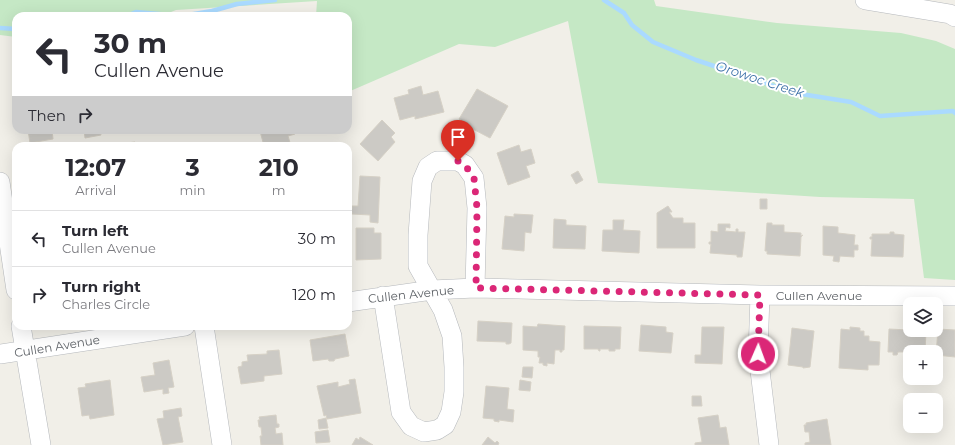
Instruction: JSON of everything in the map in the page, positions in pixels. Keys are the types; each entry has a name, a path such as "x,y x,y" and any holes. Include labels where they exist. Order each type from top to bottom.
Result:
{"street":[{"path":"865,0 950,14 955,17"},
{"path":"383,296 401,412 411,426 424,432 437,430 445,425 451,412 454,392 452,336 443,310 418,266 418,235 422,181 428,167 437,161 458,161 465,165 474,178 477,208 476,288"},
{"path":"0,182 12,263"},
{"name":"Cullen Avenue","path":"352,301 432,290 476,288 760,295 955,296"},
{"path":"760,295 758,354 769,445"},
{"path":"22,330 41,445"},
{"name":"Cullen Avenue","path":"0,354 159,330"},
{"path":"205,330 222,445"}],"green space":[{"path":"0,0 654,0 656,6 777,23 901,33 936,41 955,49 955,280 924,278 914,199 820,197 598,183 568,21 495,47 459,44 352,90 352,12 316,12 317,1 176,10 171,12 12,12 12,36 0,35"}],"building":[{"path":"421,86 423,95 438,91 444,112 415,119 415,116 400,120 394,98 409,94 408,90"},
{"path":"477,89 508,106 490,138 469,127 470,125 459,119"},
{"path":"382,120 395,133 391,137 395,142 378,161 360,144"},
{"path":"29,134 52,134 53,139 30,142"},
{"path":"84,134 101,134 101,135 85,138"},
{"path":"261,134 295,134 288,136 290,142 263,142"},
{"path":"519,145 521,152 531,149 535,163 526,166 530,177 508,185 497,153"},
{"path":"578,171 583,180 576,184 571,175"},
{"path":"360,176 380,177 378,223 370,222 370,215 352,214 352,206 358,206"},
{"path":"760,199 767,199 767,209 760,209"},
{"path":"668,206 672,212 669,212 673,218 683,218 683,223 695,223 695,248 657,248 657,213"},
{"path":"514,214 533,215 531,233 525,232 524,251 502,249 505,216 514,217"},
{"path":"554,219 566,220 566,225 586,226 585,249 553,248"},
{"path":"613,220 624,220 623,230 640,231 639,253 602,251 603,230 613,230"},
{"path":"767,223 772,223 772,225 784,225 784,232 801,233 801,236 803,235 801,237 800,256 767,254 767,251 765,251"},
{"path":"718,224 730,224 730,228 726,227 725,231 736,232 736,229 738,229 738,232 745,232 742,257 737,257 737,255 710,253 711,244 709,244 709,242 711,242 711,231 718,232"},
{"path":"823,226 838,227 838,233 855,235 854,245 858,245 858,250 854,250 854,257 840,256 839,262 833,261 834,256 823,255"},
{"path":"356,228 374,228 374,233 381,233 381,259 356,260"},
{"path":"890,232 904,235 903,257 871,256 872,239 870,239 870,237 872,237 872,234 890,234"},
{"path":"478,321 512,323 511,343 506,344 506,342 477,341"},
{"path":"538,324 565,326 564,350 560,352 560,350 555,350 554,364 547,363 547,366 543,365 543,363 539,363 540,357 538,357 538,351 523,350 523,326 537,327"},
{"path":"641,325 666,327 666,332 673,333 671,353 639,351"},
{"path":"584,326 621,327 620,349 609,351 609,349 600,349 599,351 598,349 584,349"},
{"path":"702,327 724,327 722,364 695,363 695,355 701,355"},
{"path":"850,327 860,328 860,331 864,331 864,336 869,336 869,341 880,342 879,365 868,365 868,370 839,368 841,329 850,330"},
{"path":"792,328 814,331 810,367 803,368 788,365"},
{"path":"889,329 903,330 903,337 926,337 925,345 903,345 903,352 898,352 897,355 893,355 893,352 888,352"},
{"path":"943,329 955,330 955,357 943,356 943,345 937,345 937,337 943,337"},
{"path":"345,334 349,356 335,359 334,361 329,361 328,359 313,361 310,340"},
{"path":"279,350 282,374 264,376 264,381 241,384 238,367 242,366 242,362 248,361 247,355 267,354 267,351"},
{"path":"169,360 174,387 168,388 169,393 163,394 163,389 144,392 141,377 155,375 153,363"},
{"path":"523,367 533,367 532,378 522,377"},
{"path":"355,379 361,413 327,419 326,415 324,416 317,386 338,382 338,387 350,384 349,380"},
{"path":"110,380 114,415 90,419 89,415 82,416 78,388 86,387 85,384"},
{"path":"520,380 531,382 530,391 519,390"},
{"path":"486,386 509,388 507,409 514,410 513,422 499,420 499,422 494,421 494,419 483,418"},
{"path":"692,396 701,396 702,406 692,406"},
{"path":"181,408 182,416 178,417 183,442 163,445 157,419 164,418 163,411"},
{"path":"276,415 277,424 279,424 279,427 275,428 276,434 282,433 283,445 261,445 260,436 262,436 261,427 259,427 259,417"},
{"path":"718,415 720,428 726,427 729,445 695,445 695,443 702,442 698,418"},
{"path":"326,418 328,428 319,429 318,420"},
{"path":"827,419 831,445 805,445 805,443 810,442 809,432 805,432 804,425 806,425 806,423"},
{"path":"328,430 330,442 316,443 315,432"},
{"path":"360,437 373,445 352,445 356,438 359,440"},
{"path":"488,437 495,443 497,441 499,443 498,445 482,445"}],"waterway":[{"name":"Orowoc Creek","path":"206,12 237,4 275,0"},
{"name":"Orowoc Creek","path":"604,0 624,13 632,25 653,42 696,60 795,93 851,102 880,116 953,111 955,113"},
{"name":"Orowoc Creek","path":"0,28 12,29"}],"route":[{"path":"458,161 465,165 474,178 477,208 476,288 760,295 758,354"}]}
